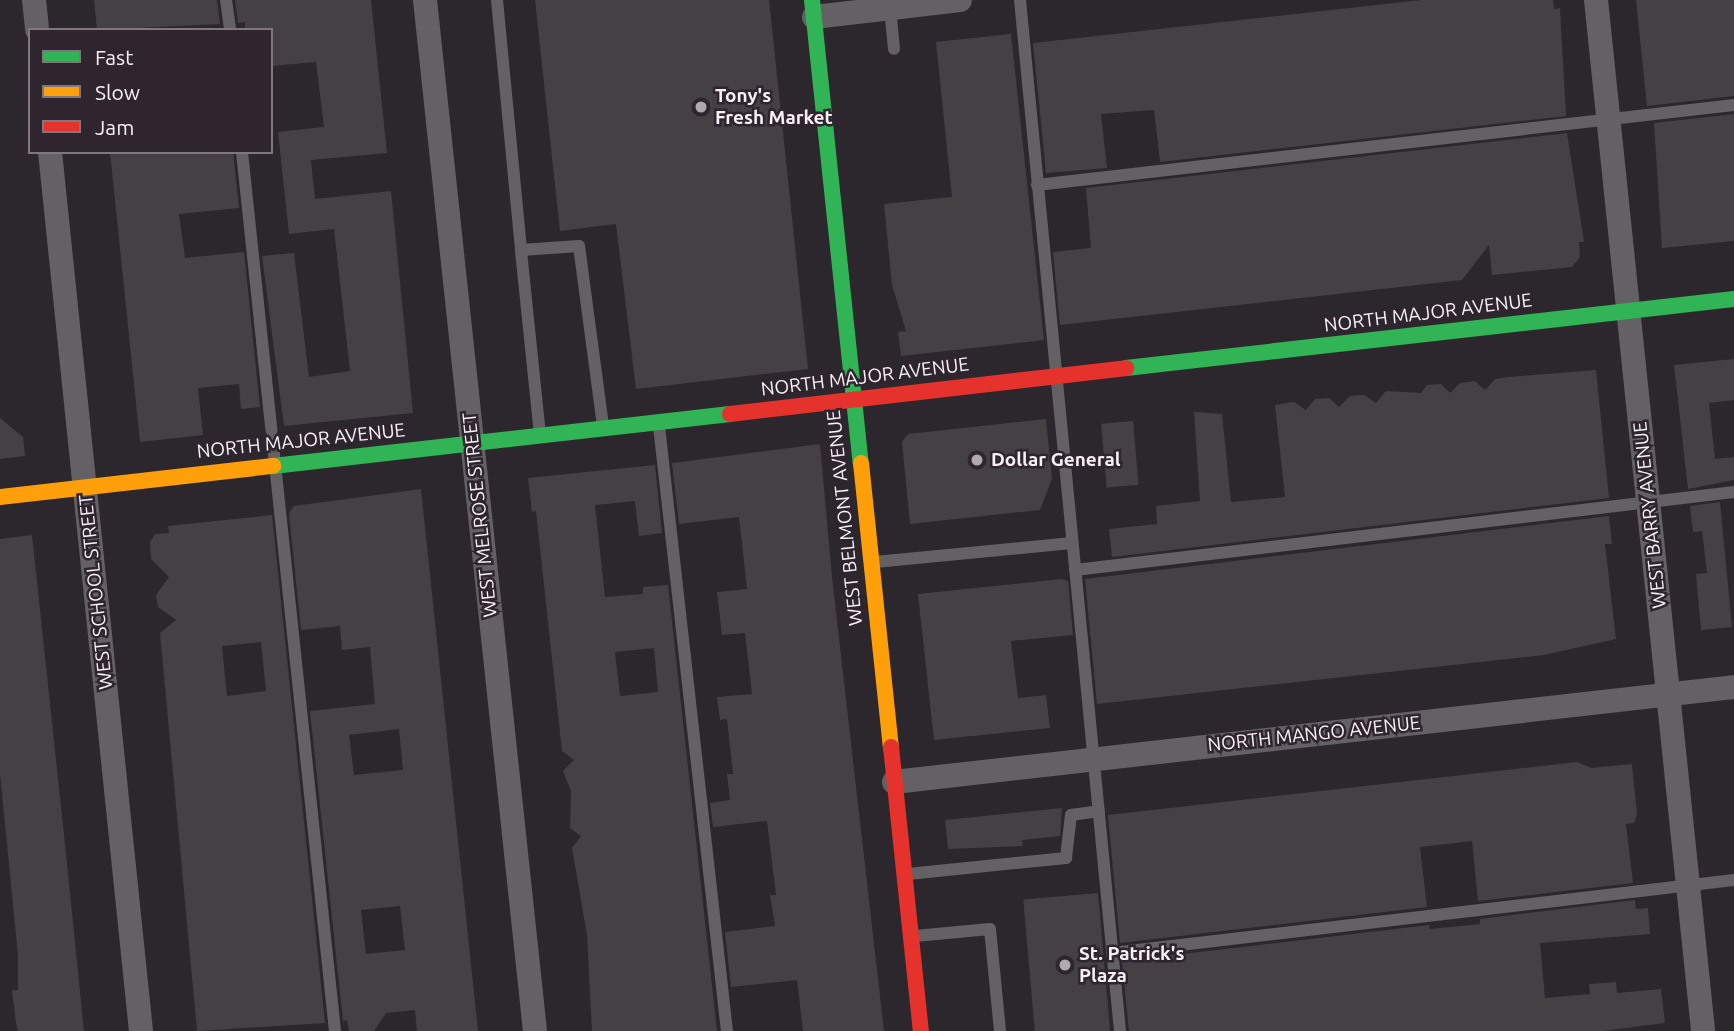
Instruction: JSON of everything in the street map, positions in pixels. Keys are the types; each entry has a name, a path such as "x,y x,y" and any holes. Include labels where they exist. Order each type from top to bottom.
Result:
{"street":[{"path":"34,0 37,28"},
{"name":"WEST MELROSE STREET","path":"425,0 535,1031"},
{"path":"813,8 890,8 960,0"},
{"name":"WEST BARRY AVENUE","path":"1595,0 1703,1031"},
{"name":"WEST BELMONT AVENUE","path":"813,8 921,1031"},
{"name":"WEST SCHOOL STREET","path":"50,154 141,1031"},
{"name":"NORTH MAJOR AVENUE","path":"0,497 1734,299"},
{"name":"NORTH MANGO AVENUE","path":"894,782 1734,687"}],"lane":[{"path":"226,0 230,28"},
{"path":"497,0 540,435"},
{"path":"1020,0 1120,1031"},
{"path":"890,8 894,48"},
{"path":"1038,185 1734,105"},
{"path":"242,154 335,1031"},
{"path":"521,250 579,246 603,428"},
{"path":"658,422 727,1031"},
{"path":"1075,569 1734,492"},
{"path":"871,562 1072,543"},
{"path":"904,874 1066,858 1071,815 1099,811"},
{"path":"1112,953 1734,880"},
{"path":"911,936 990,929 1000,1031"}],"building":[{"path":"94,0 217,0 220,24 97,28"},
{"path":"235,0 371,0 387,153 311,160 315,199 391,191 413,413 284,426 262,256 294,253 309,377 350,371 334,229 289,234 278,132 324,127 316,62 273,66 273,28 245,28 245,22 238,23"},
{"path":"535,0 769,0 808,369 636,389 616,224 560,231"},
{"path":"1421,0 1553,0 1554,9 1560,8 1566,116 1160,162 1154,110 1101,114 1107,168 1046,173 1033,43"},
{"path":"1636,0 1734,0 1734,96 1647,106"},
{"path":"1011,34 1044,340 901,356 898,332 906,331 892,285 884,204 952,197 936,42"},
{"path":"1734,114 1734,241 1662,248 1654,123"},
{"path":"1567,133 1584,242 1579,242 1580,257 1572,267 1492,275 1489,245 1462,280 1060,325 1053,252 1091,248 1086,188"},
{"path":"110,154 233,154 239,208 179,214 185,258 244,252 260,407 241,409 239,384 198,388 203,435 140,442"},
{"path":"1734,359 1734,400 1709,403 1715,459 1734,457 1734,480 1688,489 1674,365"},
{"path":"1596,370 1609,498 1112,557 1109,529 1157,524 1156,506 1200,501 1194,412 1222,414 1231,502 1285,497 1275,405 1294,402 1306,410 1315,399 1329,398 1339,407 1350,396 1364,395 1376,403 1386,391 1421,393 1427,385 1441,384 1450,393 1460,383 1475,381 1485,390 1495,379"},
{"path":"0,418 23,437 25,456 0,459"},
{"name":"Dollar General","path":"1046,419 1052,479 1040,510 910,524 902,442 908,434"},
{"path":"1133,421 1139,485 1107,488 1101,424"},
{"path":"820,444 832,577 884,1031 803,1031 797,980 731,987 725,932 775,926 770,895 776,895 767,821 713,827 710,803 730,800 727,774 733,774 727,719 720,720 717,697 752,694 745,633 722,635 717,592 747,589 739,517 679,524 672,463"},
{"path":"655,465 662,533 639,536 635,501 595,505 605,597 643,594 643,587 668,585 717,1031 592,1031 587,935 572,848 581,836 570,828 571,791 563,771 574,760 562,751 536,511 532,512 528,478","holes":["654,648 658,692 620,696 615,652"]},
{"path":"421,489 478,1031 417,1031 415,1010 386,1013 374,1031 349,1031 347,1020 343,1021 310,711 375,704 370,647 342,650 340,626 301,630 289,513 294,506","holes":["399,729 403,770 354,775 349,735","400,906 405,950 366,954 361,910"]},
{"path":"1720,502 1732,627 1701,630 1696,574 1707,573 1702,531 1693,532 1690,506"},
{"path":"272,515 325,1023 197,1031 160,633 176,620 158,607 156,595 169,577 151,559 150,542 155,534 169,533 168,526","holes":["261,642 266,691 227,696 222,646"]},
{"path":"1609,516 1612,544 1605,544 1616,639 1544,655 1097,704 1085,579"},
{"path":"32,535 84,1031 18,1031 12,990 18,990 18,955 0,774 0,539"},
{"path":"1062,579 1068,581 1073,635 1011,641 1018,698 1046,695 1050,728 934,740 918,594"},
{"path":"1577,762 1591,768 1632,764 1637,814 1634,823 1626,824 1633,883 1478,901 1472,841 1420,847 1427,907 1120,943 1108,815"},
{"path":"1062,808 1060,836 1022,840 1023,846 948,849 945,820"},
{"name":"St. Patrick's Plaza","path":"1098,893 1110,1031 1035,1031 1023,900"},
{"path":"1635,900 1636,909 1648,908 1650,934 1540,943 1545,998 1590,994 1589,984 1616,982 1617,993 1661,989 1665,1023 1603,1031 1129,1031 1122,961 1429,925 1430,929 1480,924 1480,919"}],"traffic: fast":[{"path":"812,0 861,463"},
{"path":"1126,368 1734,299"},
{"path":"273,466 730,414"}],"traffic: slow":[{"path":"861,463 891,747"},
{"path":"0,497 273,466"}],"traffic: jam":[{"path":"730,414 1126,368"},
{"path":"891,747 921,1031"}],"place":[{"name":"Tony's Fresh Market","path":"701,107"},
{"name":"Dollar General","path":"977,460"},
{"name":"St. Patrick's Plaza","path":"1065,965"}]}
